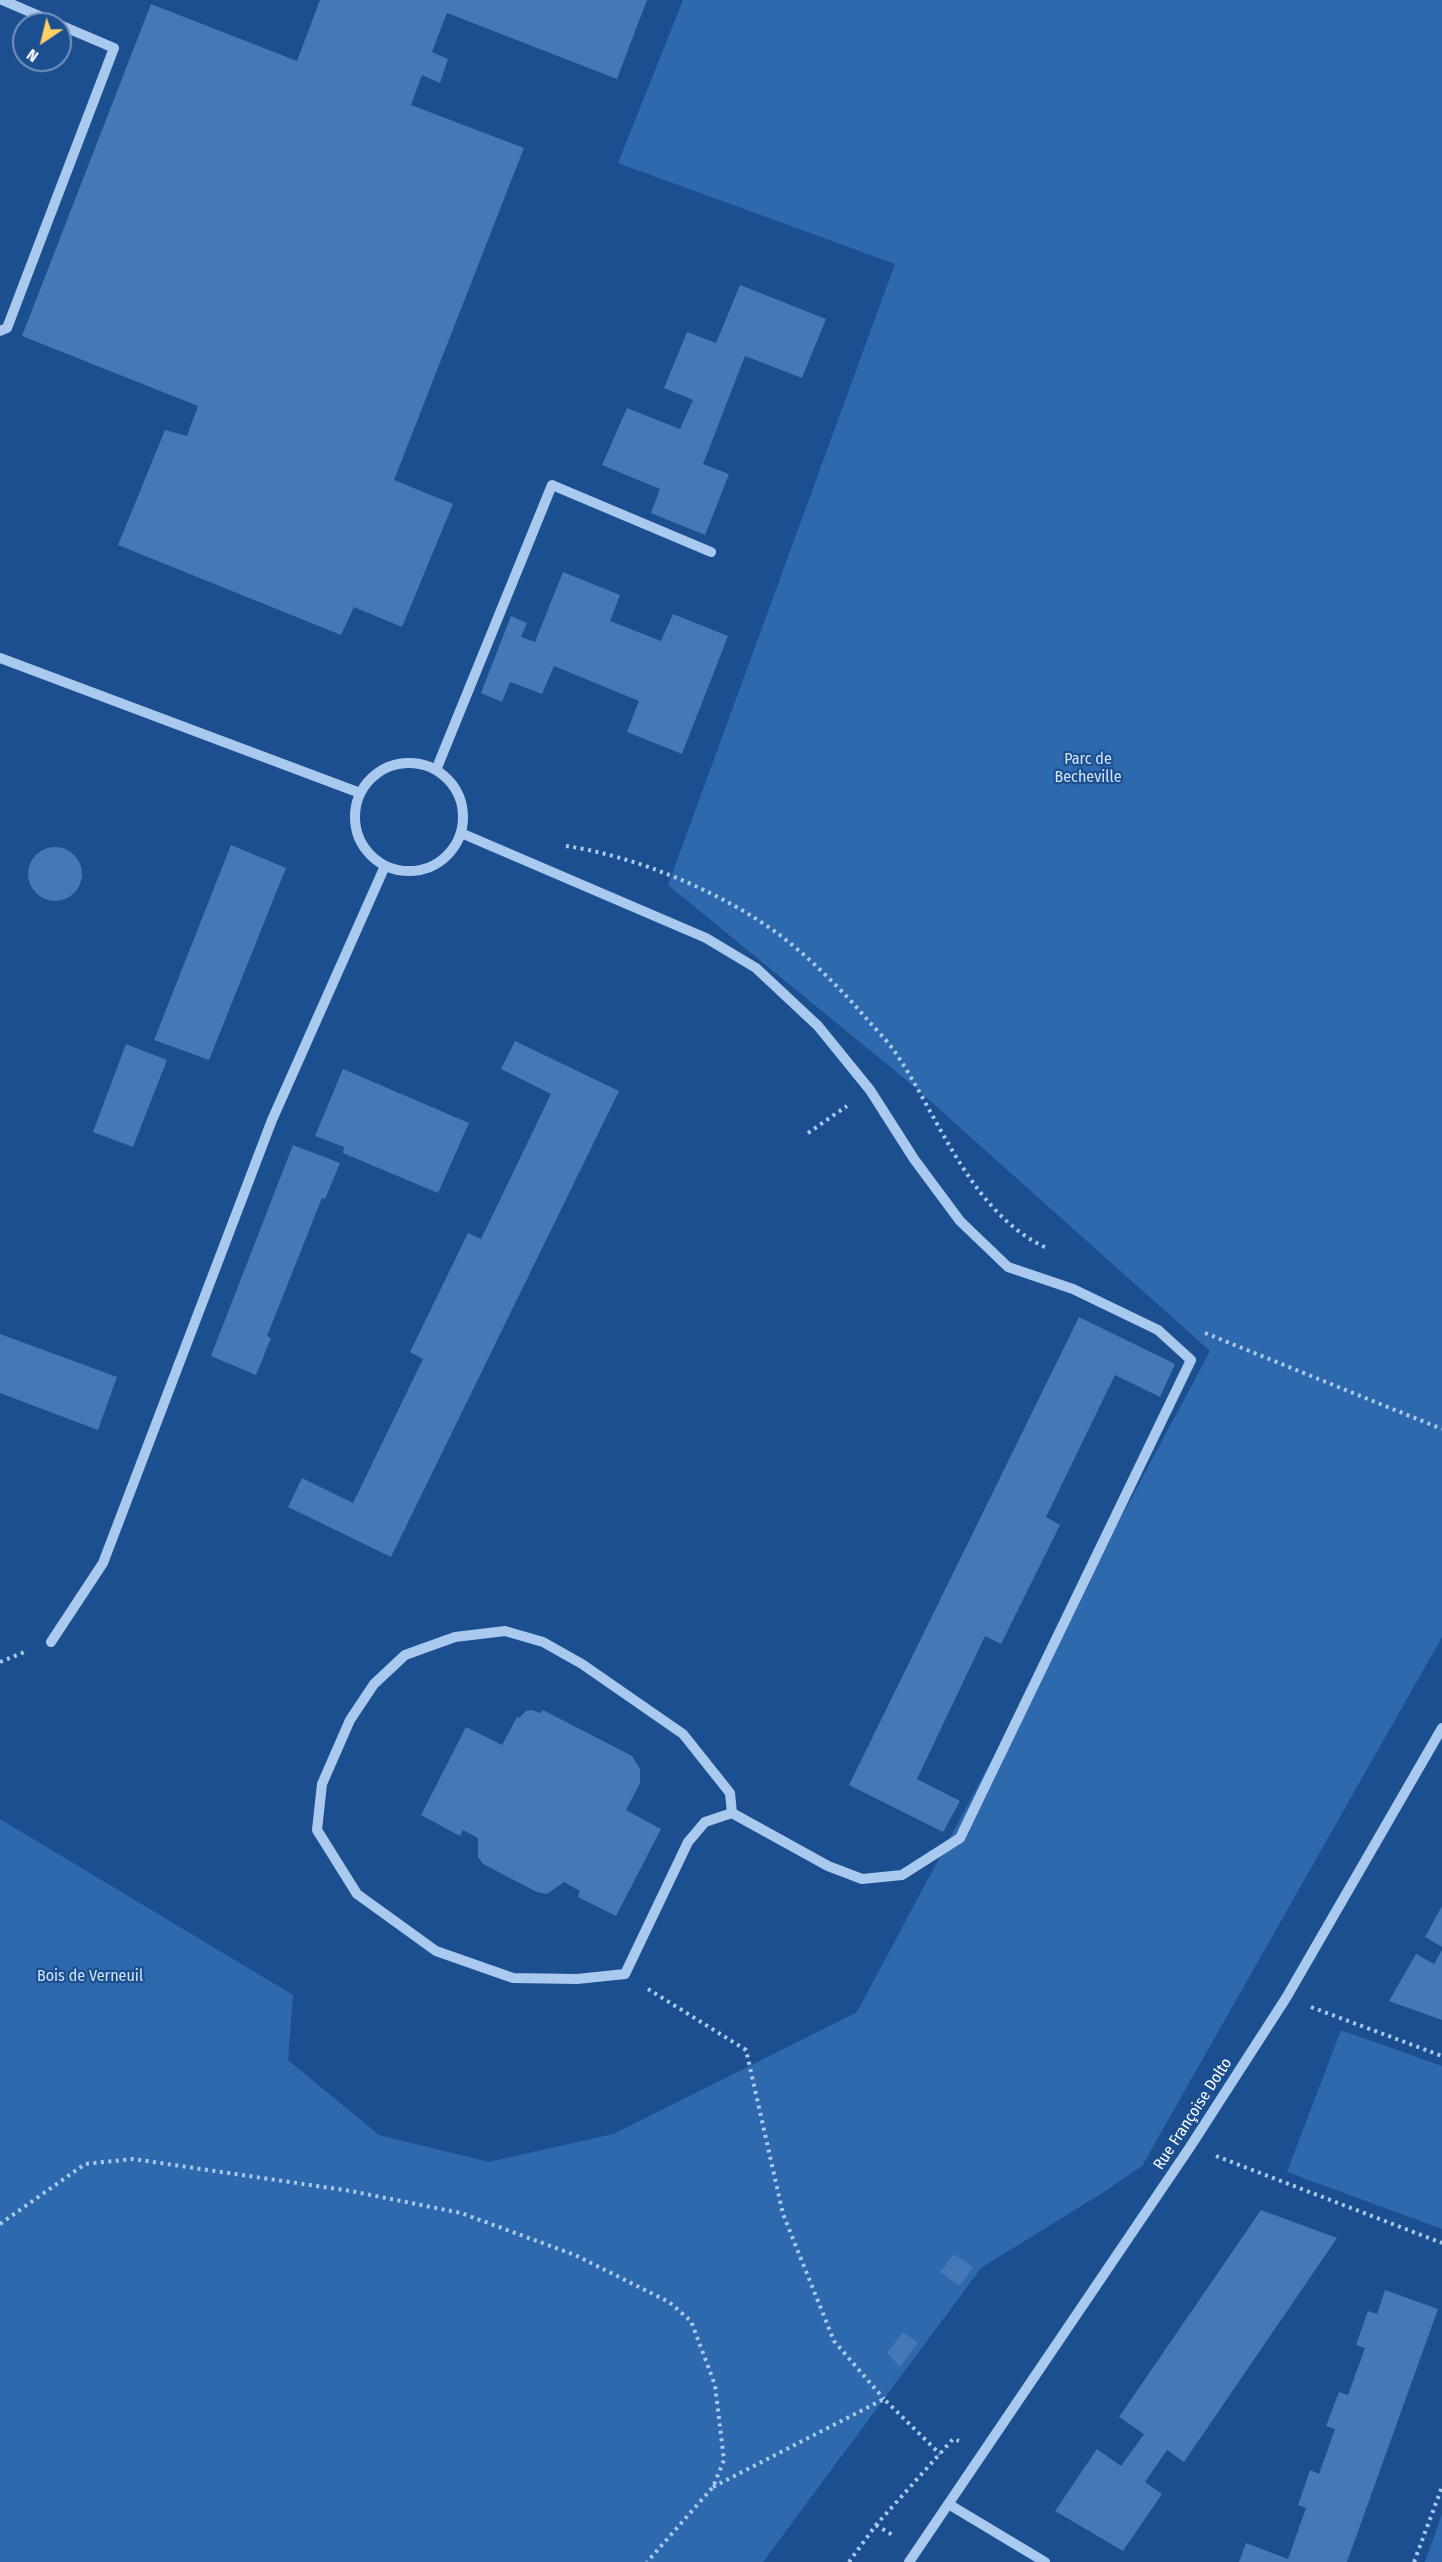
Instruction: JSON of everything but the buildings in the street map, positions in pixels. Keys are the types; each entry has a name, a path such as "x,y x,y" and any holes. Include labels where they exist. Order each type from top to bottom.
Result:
{"street":[{"path":"2,0 30,12"},
{"path":"0,332 8,328 114,48 72,30"},
{"path":"436,770 552,485 711,552"},
{"path":"0,658 360,793"},
{"path":"401,763 418,763 436,770 450,781 459,797 463,815 461,833 452,850 439,862 422,870 404,871 386,866 372,856 361,842 355,826 355,809 360,793 377,774 401,763"},
{"path":"461,833 706,938 756,968 818,1026 870,1090 914,1159 960,1221 1008,1267 1073,1289 1158,1330 1191,1360 960,1838 902,1875 862,1879 828,1866 732,1814 705,1822 688,1842 625,1974 577,1979 513,1978 436,1951 357,1894 316,1830 322,1784 350,1720 374,1684 405,1655 455,1637 505,1631 543,1642 582,1664 684,1734 730,1793 732,1814"},
{"path":"51,1642 103,1563 272,1120 386,866"},
{"name":"Rue Françoise Dolto","path":"909,2562 950,2505 1190,2147 1286,1998 1442,1728"},
{"path":"950,2505 1046,2562"}],"path":[{"path":"561,846 583,849 657,869 733,906 781,936 847,996 895,1052 953,1152 989,1204 1031,1241 1052,1250"},
{"path":"808,1133 870,1090"},
{"path":"1202,1332 1442,1428"},
{"path":"625,1974 746,2050 783,2214 834,2341 884,2398 940,2454"},
{"path":"1286,1998 1442,2056"},
{"path":"1190,2147 1442,2242"},
{"path":"0,2224 85,2164 133,2159 351,2191 461,2213 575,2255 669,2302 691,2321 715,2385 723,2460 713,2487 647,2562"},
{"path":"713,2487 884,2398"},
{"path":"849,2562 876,2524 953,2439 987,2450"},
{"path":"1414,2562 1442,2487"}],"green space":[{"name":"Parc de Becheville","path":"683,0 1442,0 1442,1637 1142,2166 981,2268 763,2562 0,2562 0,1819 293,1995 288,2060 379,2135 489,2162 613,2134 857,2012 1210,1351 911,1084 668,885 895,264 618,163"},
{"path":"1341,2030 1442,2066 1442,2229 1287,2172"},
{"path":"1442,2514 1442,2562 1425,2562"}],"park label":[{"name":"Bois de Verneuil","path":"90,1977"}]}
